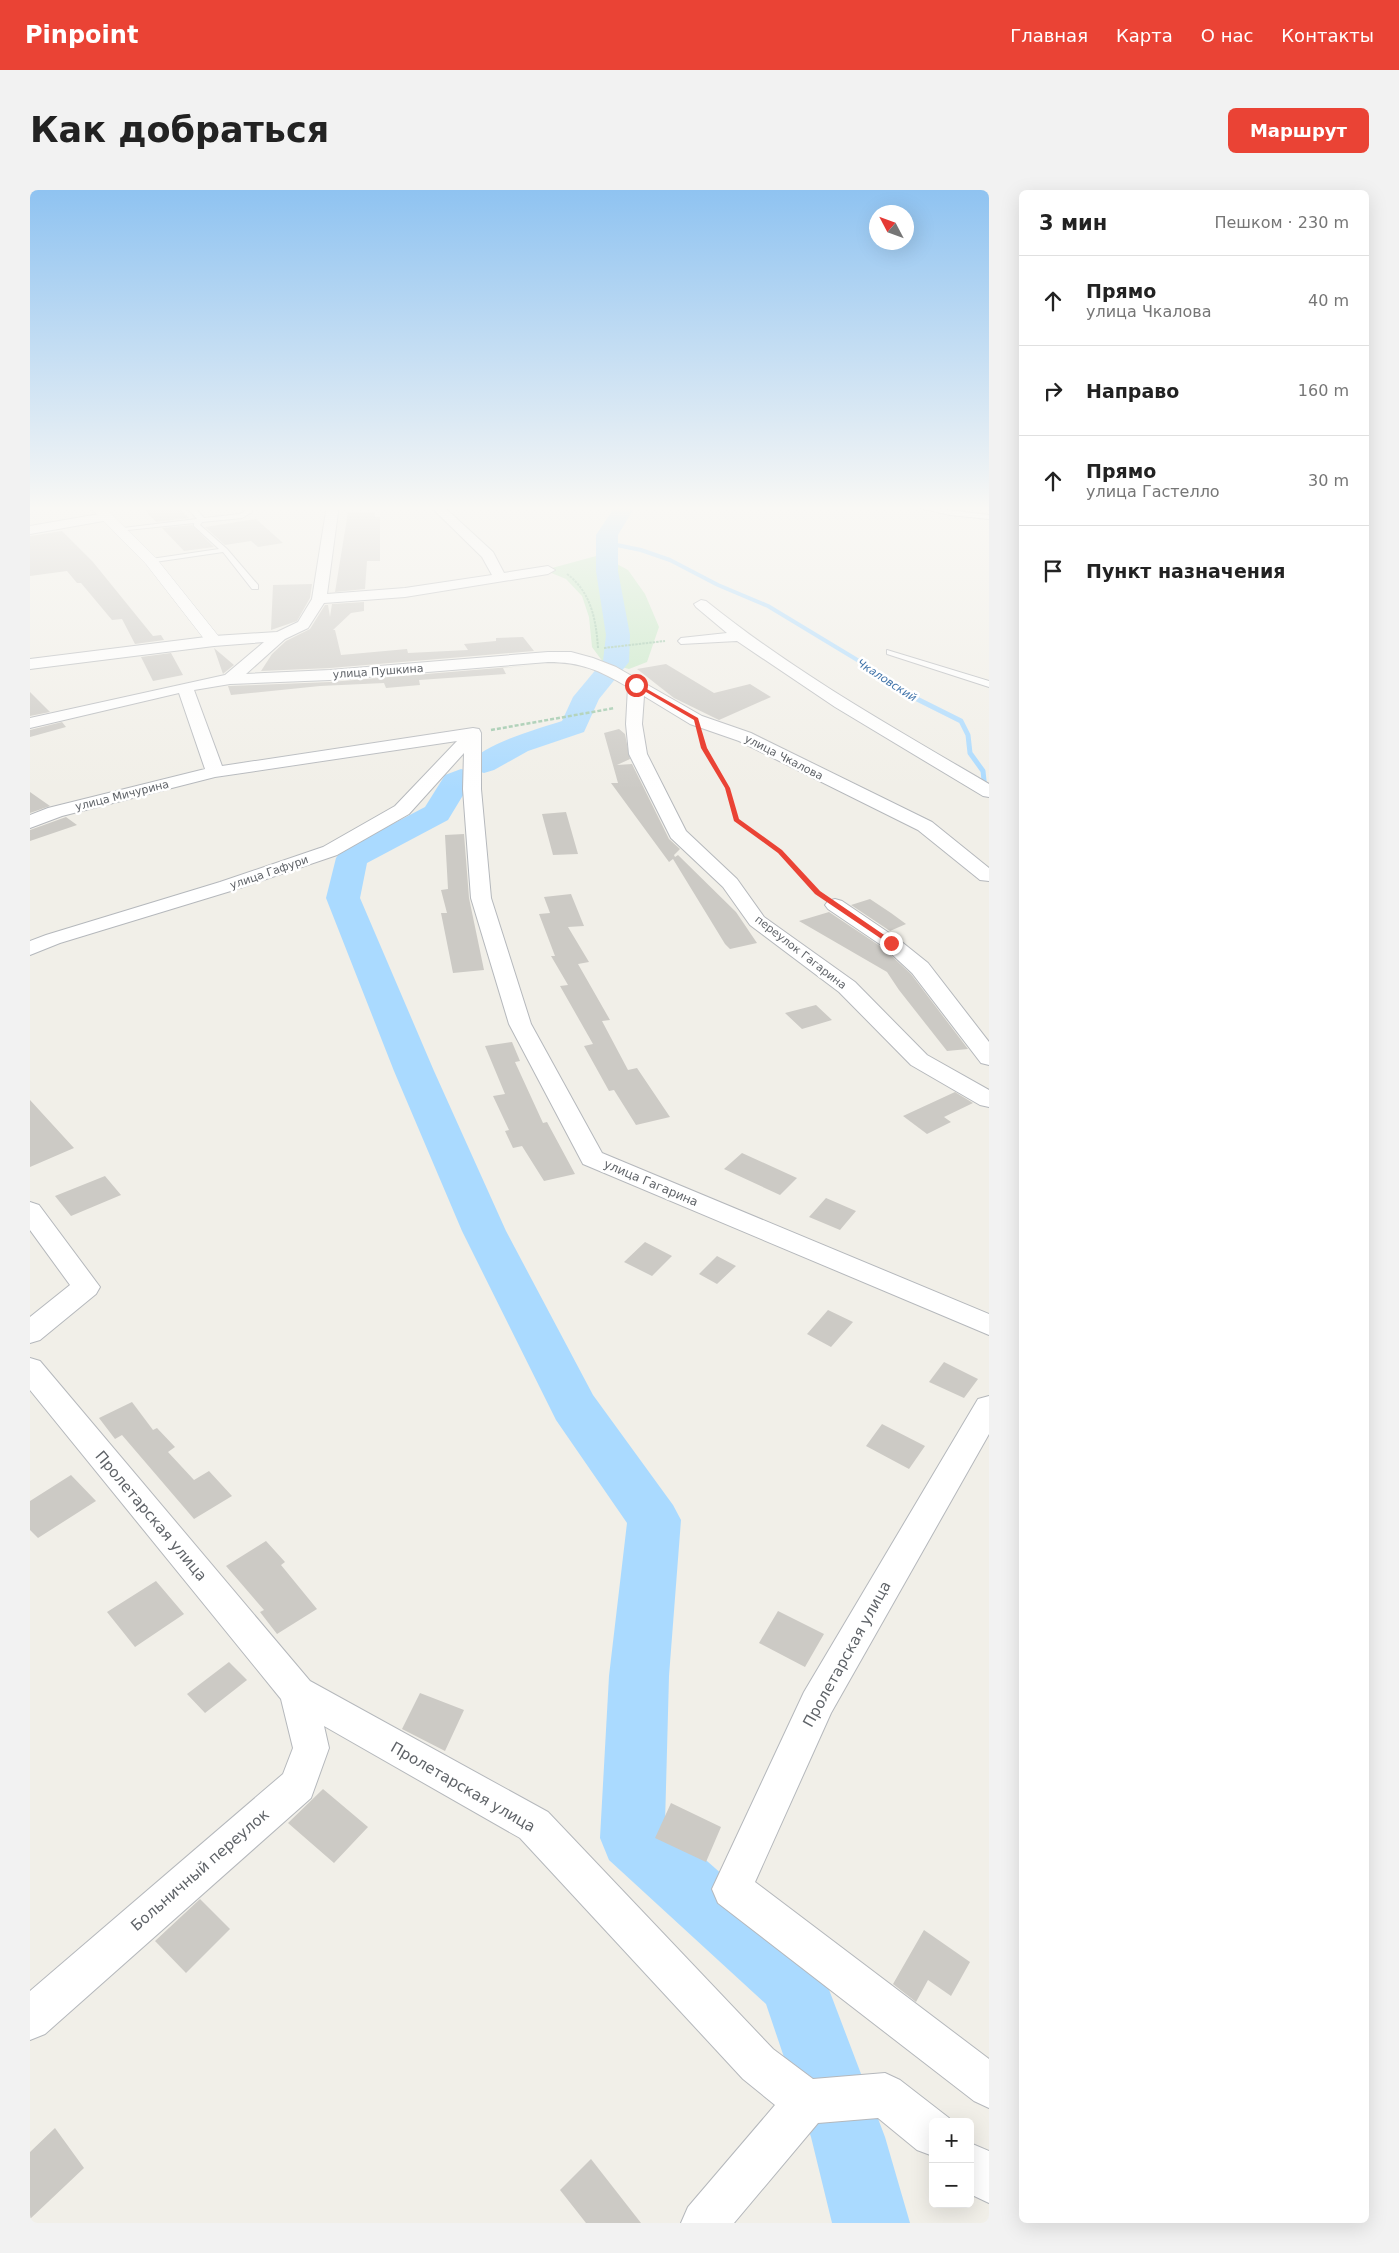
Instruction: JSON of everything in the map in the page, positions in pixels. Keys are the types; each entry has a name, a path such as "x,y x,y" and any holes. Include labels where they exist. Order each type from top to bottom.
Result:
{"street":[{"path":"182,600 214,641"},
{"path":"230,679 280,636 303,625 318,600"},
{"path":"701,604 738,636 871,722 989,792"},
{"path":"30,664 214,641 280,636"},
{"path":"686,641 738,636"},
{"name":"улица Пушкина","path":"30,723 185,687 230,679 330,675 571,657"},
{"name":"улица Чкалова","path":"571,657 594,662 696,720 745,737 925,826 988,877"},
{"name":"переулок Гагарина","path":"636,685 634,724 638,754 678,834 730,883 757,921 847,987 919,1060 989,1100"},
{"path":"185,687 215,772"},
{"name":"улица Мичурина","path":"30,822 55,812 215,772 473,733"},
{"name":"улица Гагарина","path":"473,733 472,789 481,898 520,1024 592,1158 989,1325"},
{"name":"улица Гафури","path":"30,949 53,939 227,886 330,851 402,810 473,733"},
{"name":"улица Чкалова","path":"962,868 988,877"},
{"path":"835,905 891,943 920,968 989,1058"},
{"path":"30,1211 86,1287 30,1333"},
{"name":"Пролетарская улица","path":"30,1369 296,1692 534,1826 758,2064 809,2101"},
{"name":"Пролетарская улица","path":"989,1408 817,1703 732,1889 989,2086"},
{"name":"Больничный переулок","path":"30,2019 298,1785 311,1748 296,1692"},
{"path":"704,2223 809,2101 885,2095 929,2131"},
{"path":"974,2168 989,2180"}],"lane":[{"path":"890,652 989,684"}],"path":[{"path":"588,600 595,616 598,648 686,641"},
{"path":"473,733 607,708"},
{"path":"696,720 704,748 728,788 736,820 780,852 817,893 835,905"}],"green space":[{"path":"583,600 647,600 659,627 647,662 629,669 603,662 592,647 589,617"}],"building":[{"path":"95,600 124,600 153,636 161,635 164,640 135,644 122,619 112,620"},
{"path":"272,600 309,600 297,621 271,630"},
{"path":"364,602 364,611 351,613 333,630 335,630 341,655 407,649 408,653 468,650 464,644 496,641 496,638 523,637 534,651 330,668 261,671 272,654 286,641 310,629 325,605 328,605 330,617 332,604"},
{"path":"214,648 234,665 223,674"},
{"path":"171,653 183,675 153,681 141,657"},
{"path":"666,664 714,693 750,684 771,697 719,720 674,698 637,669"},
{"path":"535,665 503,668 506,674 419,680 420,685 386,688 384,683 320,686 231,695 228,686 330,682"},
{"path":"30,692 50,712 30,716"},
{"path":"62,722 66,727 30,737 30,730"},
{"path":"619,729 625,734 630,759 617,765 632,764 669,839 680,849 674,855 675,857 678,855 736,912 757,943 730,949 725,944 673,859 669,862 611,783 618,783 604,733"},
{"path":"30,792 50,806 30,813"},
{"path":"566,812 578,854 553,855 542,814"},
{"path":"66,817 77,825 30,841 30,830"},
{"path":"464,834 469,898 484,970 453,973 441,913 447,913 441,890 448,889 445,835"},
{"path":"571,894 584,926 568,927 589,962 578,964 610,1020 602,1021 628,1070 637,1068 670,1117 636,1125 614,1090 609,1091 584,1046 593,1044 560,986 568,985 551,956 555,956 539,914 550,913 544,897"},
{"path":"870,899 906,924 890,931 851,905"},
{"path":"829,912 883,948 911,974 968,1049 947,1051 887,972 799,921"},
{"path":"816,1005 832,1020 802,1029 785,1013"},
{"path":"512,1042 520,1061 515,1062 543,1123 547,1122 575,1174 544,1181 522,1146 513,1148 505,1131 509,1130 493,1096 505,1094 485,1046"},
{"path":"955,1092 973,1103 944,1117 951,1122 927,1134 903,1116"},
{"path":"30,1100 74,1148 30,1167"},
{"path":"742,1153 797,1178 780,1195 724,1169"},
{"path":"105,1176 121,1195 71,1216 55,1196"},
{"path":"826,1198 856,1211 840,1230 809,1217"},
{"path":"645,1242 672,1256 652,1276 624,1262"},
{"path":"717,1256 736,1266 717,1284 699,1274"},
{"path":"828,1310 853,1322 831,1347 807,1334"},
{"path":"944,1362 978,1379 964,1398 929,1382"},
{"path":"132,1402 153,1430 157,1428 175,1447 168,1452 194,1480 209,1471 232,1496 194,1519 122,1435 115,1439 99,1418"},
{"path":"882,1424 925,1446 909,1469 866,1446"},
{"path":"71,1475 96,1501 38,1538 30,1530 30,1501"},
{"path":"266,1541 285,1562 281,1565 317,1609 277,1634 260,1612 264,1610 226,1566"},
{"path":"156,1581 184,1614 135,1647 107,1612"},
{"path":"778,1611 824,1634 805,1667 759,1643"},
{"path":"229,1662 247,1680 205,1713 187,1694"},
{"path":"420,1693 464,1710 445,1751 402,1729"},
{"path":"323,1789 368,1827 334,1863 288,1823"},
{"path":"671,1803 721,1827 706,1862 655,1838"},
{"path":"200,1899 230,1929 186,1973 155,1941"},
{"path":"924,1930 970,1962 951,1996 928,1980 916,2002 893,1984"},
{"path":"55,2128 84,2168 30,2219 30,2152"},
{"path":"591,2159 641,2223 586,2223 560,2190"}],"waterway":[{"path":"484,764 518,745 574,726 586,697 616,662 618,635 612,600"},
{"name":"Чкаловский","path":"753,600 768,606 859,661 909,695"},
{"name":"Чкаловский","path":"909,695 961,721 968,735 970,753 983,771 985,790 989,792"},
{"path":"461,778 456,781 437,813 352,858 343,898 414,1071 484,1231 574,1407 654,1520 639,1676 632,1838 793,1982 848,2137 871,2223"}],"route":[{"path":"636,685 696,720 704,748 728,788 736,820 780,852 817,893 891,943"}]}
